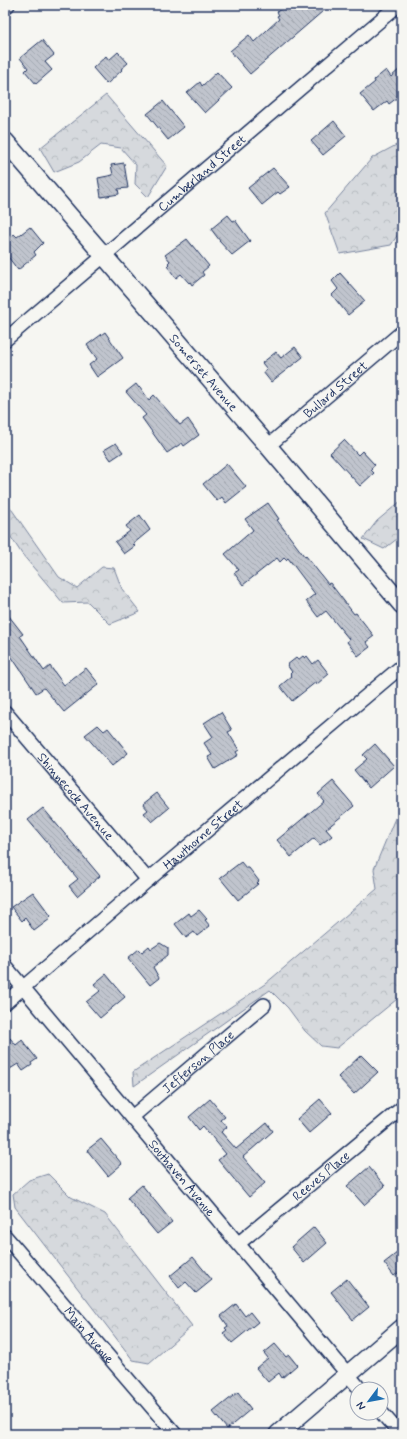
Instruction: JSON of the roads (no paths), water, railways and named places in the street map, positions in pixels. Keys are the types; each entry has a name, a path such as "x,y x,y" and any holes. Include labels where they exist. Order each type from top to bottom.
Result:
{"street":[{"name":"Cumberland Street","path":"5,340 398,5"},
{"name":"Somerset Avenue","path":"5,140 268,446 402,605"},
{"name":"Bullard Street","path":"268,446 402,332"},
{"name":"Hawthorne Street","path":"5,1003 148,880 402,666"},
{"name":"Shinnecock Avenue","path":"5,712 148,880"},
{"name":"Southaven Avenue","path":"5,966 354,1381"},
{"name":"Jefferson Place","path":"132,1117 264,1005"},
{"name":"Reeves Place","path":"239,1243 402,1108"},
{"name":"Main Avenue","path":"5,1236 175,1434"},
{"path":"278,1434 402,1328"},
{"path":"389,1421 400,1434"}]}
